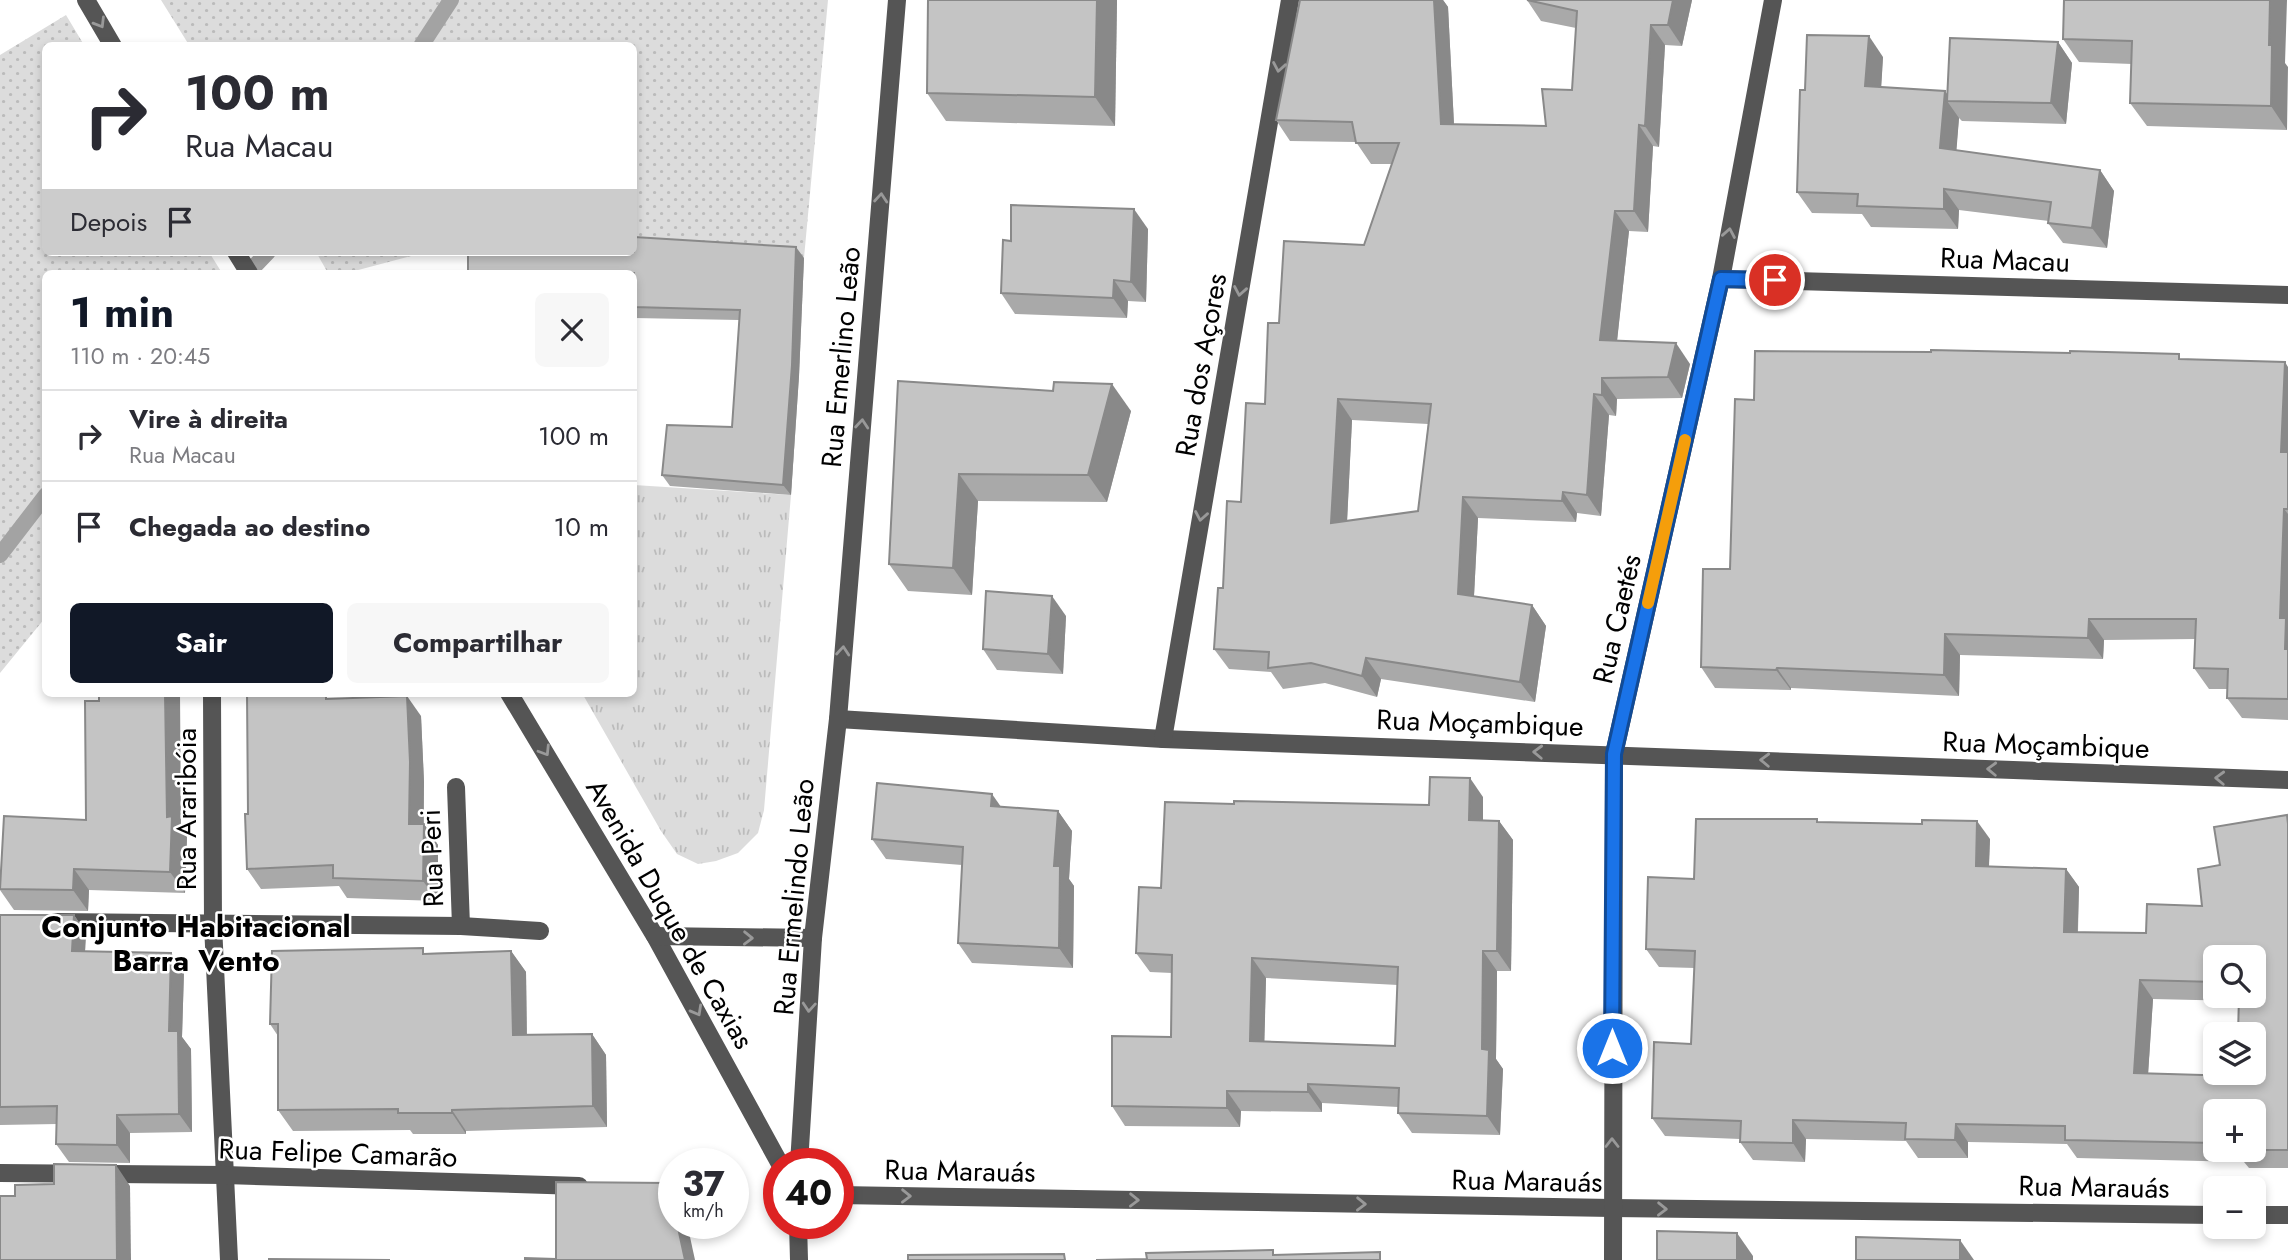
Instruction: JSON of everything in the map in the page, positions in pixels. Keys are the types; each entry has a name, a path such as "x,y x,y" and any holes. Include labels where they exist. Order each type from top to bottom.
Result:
{"street":[{"path":"86,0 111,42"},
{"name":"Rua Emerlino Leão","path":"838,719 897,0"},
{"name":"Rua dos Açores","path":"1163,738 1290,0"},
{"name":"Rua Caetés","path":"1613,1260 1614,754 1721,279 1773,0"},
{"name":"Rua Macau","path":"1721,279 2288,295"},
{"name":"Rua Araribóia","path":"212,697 213,925 229,1260"},
{"name":"Avenida Duque de Caxias","path":"511,697 655,936 771,1148"},
{"name":"Rua Moçambique","path":"838,719 1163,738 2288,780"},
{"name":"Rua Ermelindo Leão","path":"800,1148 813,938 838,719"},
{"name":"Rua Peri","path":"456,787 461,926"},
{"name":"Rua Peri","path":"40,922 461,926 540,931"},
{"path":"655,936 813,938"},
{"name":"Rua Felipe Camarão","path":"0,1173 225,1175 592,1186"},
{"name":"Rua Marauás","path":"854,1195 2203,1215"},
{"path":"2266,1215 2288,1215"},
{"path":"798,1239 799,1260"}],"green space":[{"path":"161,0 828,0 804,258 637,248 637,42 187,42"},
{"path":"66,15 82,42 42,42 42,256 211,256 220,270 42,270 42,622 0,673 0,55"},
{"path":"318,256 411,256 358,270 326,270"},
{"path":"637,485 791,495 764,810 758,833 738,853 698,864 677,854 584,697 637,697"}],"building":[{"path":"928,0 1097,0 1095,97 927,93"},
{"path":"1300,0 1434,0 1441,124 1546,126 1542,89 1572,90 1577,11 1527,0 1673,0 1668,25 1651,25 1645,126 1639,125 1634,211 1615,211 1600,340 1676,343 1668,377 1602,378 1602,395 1594,394 1587,495 1563,492 1562,501 1463,497 1458,594 1532,605 1520,682 1366,658 1362,676 1311,663 1268,668 1269,652 1214,649 1218,588 1223,588 1227,501 1241,502 1246,403 1265,404 1268,323 1279,323 1284,241 1364,245 1399,143 1356,143 1352,122 1276,120","holes":["1338,399 1431,404 1418,511 1331,523"]},
{"path":"2064,0 2270,0 2271,106 2130,103 2132,41 2063,39"},
{"path":"1807,35 1869,36 1865,86 1945,91 1940,148 2100,170 2092,228 2048,223 2051,202 1944,189 1944,209 1857,206 1858,194 1797,192 1800,90 1805,90"},
{"path":"1950,38 2058,42 2051,103 1947,101"},
{"path":"1011,205 1134,209 1131,282 1114,280 1113,298 1001,293 1003,240 1011,241"},
{"path":"637,237 796,247 792,365 783,485 662,475 667,425 732,427 740,310 637,307 637,270 468,270 468,256 637,256"},
{"path":"1931,350 2179,354 2179,359 2285,362 2281,452 2288,452 2288,509 2284,509 2280,618 2286,618 2288,699 2227,698 2228,669 2194,668 2196,619 2089,619 2088,638 1945,634 1944,675 1701,667 1703,569 1730,569 1735,399 1754,400 1755,351"},
{"path":"898,381 1053,391 1054,382 1112,384 1088,475 959,474 953,568 889,564"},
{"path":"986,591 1052,596 1048,654 983,649"},
{"path":"99,697 165,697 167,817 172,816 170,872 74,869 73,890 0,889 4,816 86,820 85,701 99,701"},
{"path":"247,697 407,697 409,824 424,824 423,881 333,878 333,865 247,869 245,814 248,814"},
{"path":"1430,777 1470,778 1469,820 1499,821 1497,951 1483,951 1482,1049 1489,1050 1487,1116 1398,1113 1399,1088 1308,1084 1308,1092 1227,1091 1227,1108 1112,1106 1112,1036 1171,1037 1172,955 1136,953 1139,887 1161,888 1165,802 1429,805","holes":["1252,958 1398,967 1395,1046 1250,1041"]},
{"path":"877,783 992,794 991,806 1058,811 1054,866 1060,866 1059,948 958,943 963,847 872,839"},
{"path":"2287,815 2288,1150 2266,1150 2266,1099 2203,1099 2203,1143 2065,1140 2065,1126 1956,1124 1955,1140 1905,1139 1906,1123 1793,1120 1793,1143 1740,1142 1741,1121 1652,1118 1654,1042 1691,1044 1695,951 1646,949 1648,877 1694,879 1696,819 1817,819 1817,822 1922,824 1922,820 1977,821 1976,866 2066,869 2064,932 2146,933 2147,904 2202,906 2198,869 2220,865 2214,827","holes":["2203,945 2266,945 2266,1008 2239,1008 2238,1022 2266,1022 2266,1085 2203,1085 2203,1075 2134,1073 2140,980 2203,982"]},
{"path":"0,915 74,915 72,951 171,953 169,1031 178,1031 179,1114 117,1115 117,1145 56,1144 57,1106 0,1107"},
{"path":"423,948 423,954 511,951 513,1035 592,1034 593,1106 452,1110 452,1113 398,1113 398,1109 278,1110 278,1024 270,1024 272,951"},
{"path":"54,1164 116,1165 117,1260 0,1260 0,1196 15,1196 15,1185 54,1184"},
{"path":"556,1182 658,1183 658,1239 680,1239 685,1260 525,1260 525,1258 556,1259"},
{"path":"1657,1231 1737,1233 1737,1260 1657,1260"},
{"path":"1856,1237 1960,1240 1960,1260 1856,1260"},
{"path":"1273,1250 1273,1255 1380,1252 1380,1260 1096,1260 1147,1259 1146,1253"},
{"path":"1064,1254 1065,1260 908,1260 908,1255"},
{"path":"269,1259 390,1260 269,1260"}],"waterway":[{"path":"424,42 451,0"},
{"path":"251,270 264,256"},
{"path":"0,555 42,500"}],"slow traffic":[{"path":"1648,603 1685,440"}],"district":[{"name":"Conjunto Habitacional Barra Vento","path":"196,943"}],"route":[{"path":"1612,1048 1614,754 1721,279 1775,280"}]}
